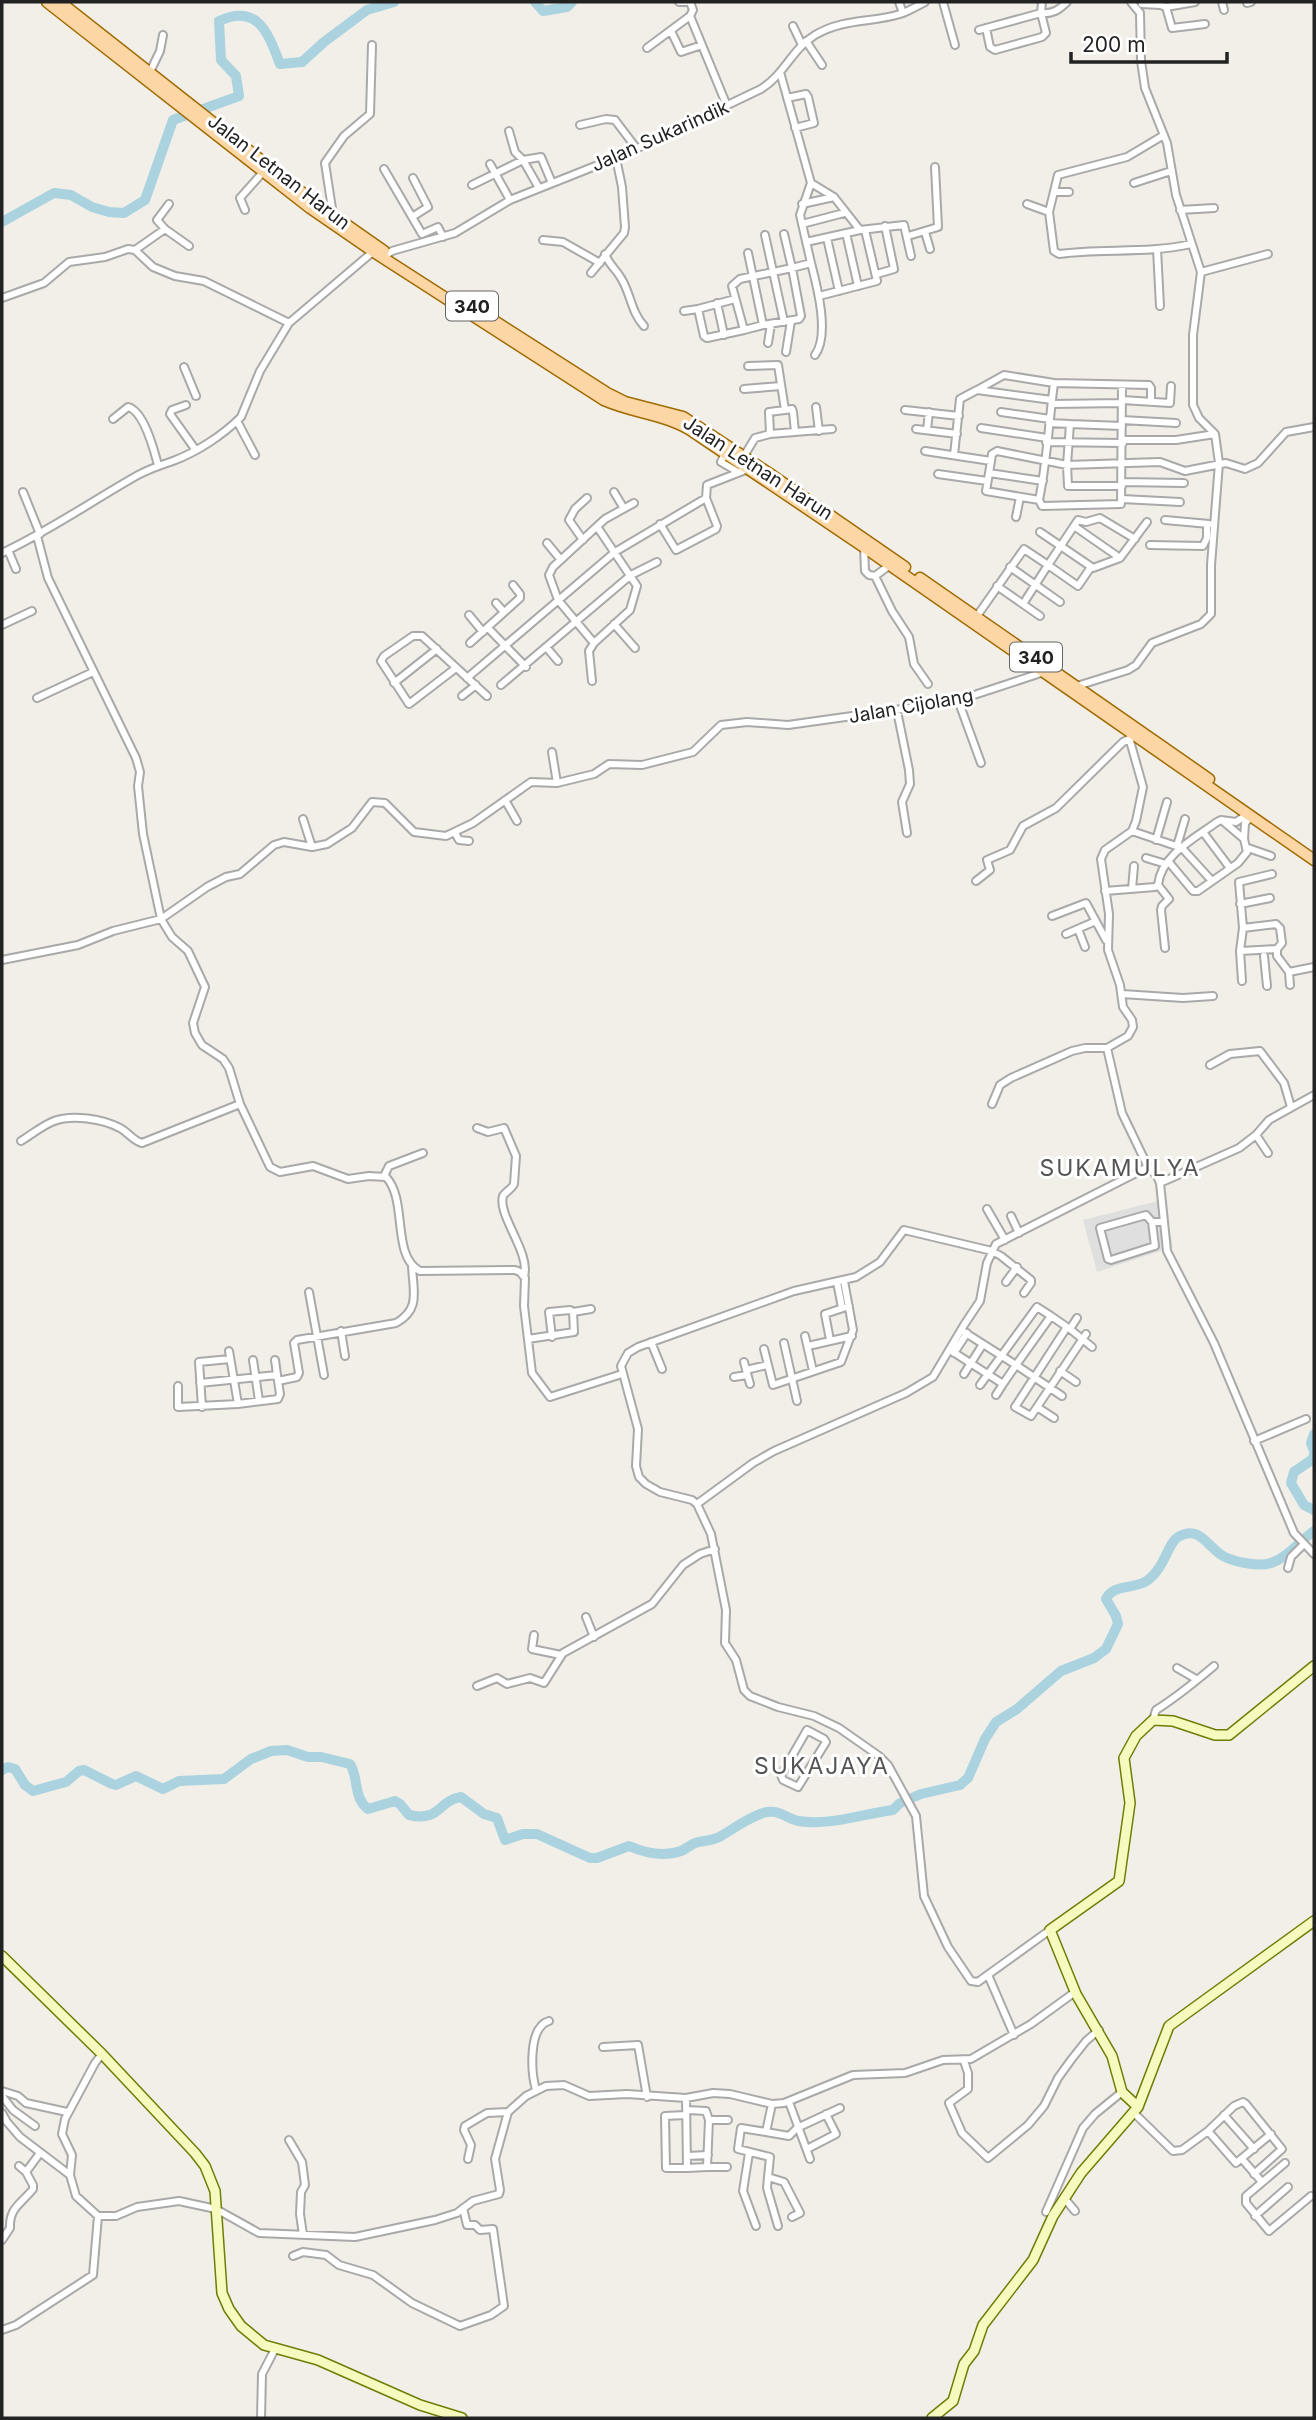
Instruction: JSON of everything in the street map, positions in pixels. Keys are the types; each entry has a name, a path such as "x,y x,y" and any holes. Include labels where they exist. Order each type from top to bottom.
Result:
{"main road":[{"name":"Jalan Letnan Harun","path":"47,2 376,249"},
{"name":"Jalan Letnan Harun","path":"60,2 148,76"},
{"name":"Jalan Letnan Harun","path":"204,119 310,208 607,393 625,402 683,417 744,456 753,467"},
{"name":"Jalan Letnan Harun","path":"501,329 604,400 624,409 681,424 725,453 753,467 976,616 1044,672 1097,704 1314,853"},
{"name":"Jalan Letnan Harun","path":"862,542 890,565 1077,686 1131,736 1314,860"}],"street":[{"path":"646,48 690,16 693,10 688,2 680,2"},
{"path":"899,2 903,13"},
{"path":"943,2 955,45"},
{"path":"1042,2 1041,13 1044,36 992,50 983,29 1041,13 1051,13 1067,2"},
{"path":"1055,2 1060,9"},
{"path":"1131,2 1141,5 1195,2"},
{"path":"1222,2 1224,10"},
{"name":"Jalan Sukarindik","path":"386,255 455,233 510,200 637,149 727,106 768,85 792,54 820,33 843,24 903,13 919,3"},
{"path":"1077,686 1128,670 1136,665 1152,643 1201,624 1211,614 1211,524 1219,463 1215,434 1199,418 1193,405 1193,335 1201,272 1180,210 1164,135 1145,89 1141,61 1141,5"},
{"path":"1161,5 1172,28 1205,24"},
{"path":"690,16 727,106"},
{"path":"793,26 822,65"},
{"path":"671,31 681,52 702,45"},
{"path":"148,76 160,51 163,35"},
{"path":"333,215 325,163 344,136 370,114 372,45"},
{"path":"780,72 811,183 800,215 820,296 821,339 815,355"},
{"path":"787,98 806,94 808,97 814,123 794,128"},
{"path":"580,125 606,119 615,120 637,149"},
{"path":"509,131 515,152 523,160 539,188"},
{"path":"1164,135 1127,157 1060,173 1056,177 1049,212 1057,254 1090,250 1157,249 1191,244"},
{"path":"472,184 523,160 542,157 552,183"},
{"path":"591,273 624,233 622,187 616,158"},
{"path":"490,164 510,200"},
{"path":"908,236 939,227 935,167"},
{"path":"384,169 422,234 438,227 443,237"},
{"path":"245,210 240,198 264,171"},
{"path":"1133,184 1171,171"},
{"path":"412,217 428,206 413,178"},
{"path":"811,183 834,197 844,213 863,230 877,274 877,281 820,296"},
{"path":"1054,192 1069,192"},
{"path":"802,204 834,197"},
{"path":"169,204 157,220 189,246"},
{"path":"1027,204 1049,212"},
{"path":"1180,210 1214,208"},
{"path":"802,224 844,213"},
{"path":"806,243 902,224 908,236 911,256"},
{"path":"877,274 894,269 885,226"},
{"path":"135,250 165,229"},
{"path":"925,232 930,249"},
{"path":"846,233 858,286"},
{"path":"698,309 705,337 787,322 801,316 784,234"},
{"path":"765,235 787,322 786,352"},
{"path":"828,238 839,291"},
{"path":"543,240 563,242 600,263"},
{"path":"2,298 44,283 69,262 105,257 128,249 135,250 153,267 175,276 204,281 289,323"},
{"path":"16,569 5,552 139,474 195,449 237,421 271,351 289,323 376,249"},
{"path":"1157,249 1160,306"},
{"path":"748,253 767,324 768,343"},
{"path":"605,254 610,266 621,278 635,313 644,326"},
{"path":"1201,272 1268,254"},
{"path":"744,330 735,299 734,283 740,279 811,263"},
{"path":"684,311 735,299"},
{"path":"717,303 724,335"},
{"path":"748,366 777,364 785,410"},
{"path":"184,367 196,396"},
{"path":"954,455 961,398 1002,376 1054,383 1151,386 1151,402"},
{"path":"1054,383 1047,460 1039,500 1042,506 1117,505 1122,499 1122,385"},
{"path":"1133,385 1133,400"},
{"path":"744,389 781,386"},
{"path":"977,390 1052,402 1133,400 1170,403 1171,386"},
{"path":"186,405 172,410 170,414 195,449"},
{"path":"113,419 128,407 139,415 159,465"},
{"path":"816,407 819,431"},
{"path":"770,434 768,413 792,409 795,432"},
{"path":"905,410 958,416"},
{"path":"927,430 929,412"},
{"path":"1001,412 1070,424 1176,423"},
{"path":"237,421 256,455"},
{"path":"1070,424 1068,486 1188,482 1191,470"},
{"path":"981,428 1068,444 1176,440 1215,434"},
{"path":"1039,500 986,491 992,454 997,452 1067,465 1162,462 1180,470 1191,470 1226,463 1244,468 1252,467 1260,461 1286,432 1314,428"},
{"path":"744,456 755,438 770,434 832,429"},
{"path":"916,429 957,434"},
{"path":"925,451 991,461"},
{"path":"725,453 721,462 738,472"},
{"path":"660,524 676,550 716,529 706,498 707,485 753,467"},
{"path":"989,472 1043,481"},
{"path":"938,474 987,481"},
{"path":"23,492 38,535 48,578 138,765 143,834 160,919 172,937 188,951 205,987 193,1023 195,1033 202,1045 223,1059 229,1068 240,1104 265,1158 276,1172 313,1166 348,1179 384,1176 389,1179 396,1194 400,1229 412,1266 414,1306 407,1316 396,1323 295,1340 298,1376 200,1385"},
{"path":"614,492 624,507"},
{"path":"1016,516 1020,497"},
{"path":"583,540 570,524 569,517 587,498"},
{"path":"467,678 506,648 615,552 706,498"},
{"path":"1122,499 1180,502"},
{"path":"594,643 558,600 549,575 553,567 605,519 634,503"},
{"path":"1023,604 1078,520 1086,522 1100,518 1135,539"},
{"path":"1165,520 1211,524"},
{"path":"1040,532 1095,568 1120,558 1147,522"},
{"path":"1150,545 1203,546 1211,524"},
{"path":"1074,526 1120,558"},
{"path":"592,681 589,653 594,643 632,607 632,597 637,586 598,528"},
{"path":"547,542 561,560"},
{"path":"862,542 865,571 869,575 875,576 890,565"},
{"path":"976,616 1025,549 1078,586 1091,567"},
{"path":"501,685 526,667 631,575 657,562"},
{"path":"1010,567 1060,602"},
{"path":"875,576 892,611 910,638 915,664 928,684"},
{"path":"470,643 520,598 513,585"},
{"path":"998,586 1040,616"},
{"path":"496,603 504,612"},
{"path":"2,625 32,611"},
{"path":"469,615 526,667"},
{"path":"614,624 635,648"},
{"path":"456,668 411,704 407,703 382,664 384,656 415,635 424,638 437,649 487,696"},
{"path":"547,648 558,661"},
{"path":"394,683 437,649"},
{"path":"37,698 93,672"},
{"name":"Jalan Cijolang","path":"455,833 531,782 557,783 594,774 609,764 646,764 693,752 721,725 747,722 788,724 897,711 958,700 1044,672"},
{"path":"462,696 476,685"},
{"path":"958,700 981,763"},
{"path":"897,711 909,770 910,784 902,802 907,833"},
{"path":"976,881 990,870 987,860 1011,849 1023,826 1056,808 1131,736 1143,787 1132,831 1103,852 1101,859 1109,914 1107,942"},
{"path":"552,752 557,783"},
{"path":"505,800 517,821"},
{"path":"2,960 78,946 113,931 160,919 207,887 226,877 240,874 274,845 291,842 312,847 327,844 352,828 372,802 385,803 418,833 443,836 455,833 459,840 469,841"},
{"path":"1156,840 1167,802"},
{"path":"1158,885 1167,862 1182,846 1222,820 1237,822 1250,815"},
{"path":"1244,839 1245,823 1250,815"},
{"path":"303,819 312,847"},
{"path":"1185,819 1180,838 1182,846 1212,881"},
{"path":"1222,820 1244,839 1248,848 1271,856"},
{"path":"1132,831 1182,846"},
{"path":"1203,832 1230,868"},
{"path":"1146,858 1167,862 1193,891 1198,891 1230,868 1245,855 1248,848"},
{"path":"1132,889 1134,866"},
{"path":"1242,981 1240,951 1243,928 1239,881 1272,874"},
{"path":"1105,891 1158,885"},
{"path":"1158,885 1170,899 1161,910 1165,948"},
{"path":"1240,904 1270,898"},
{"path":"992,1104 1000,1085 1011,1078 1072,1051 1107,1048 1132,1031 1133,1023 1124,1007 1107,942 1086,903 1052,916"},
{"path":"1066,934 1096,921"},
{"path":"1243,928 1276,924 1280,928 1282,943 1277,953"},
{"path":"1078,929 1085,947"},
{"path":"1240,951 1277,953"},
{"path":"1263,953 1267,986"},
{"path":"1277,953 1289,972 1290,985"},
{"path":"1289,972 1314,967"},
{"path":"1122,994 1183,998 1213,996"},
{"path":"1107,1048 1122,1113 1148,1167 1160,1183 1167,1251 1214,1343 1254,1441 1301,1542 1314,1554"},
{"path":"1210,1065 1230,1054 1260,1051 1284,1083 1291,1107"},
{"path":"1160,1183 1223,1156 1256,1135 1269,1120 1314,1096"},
{"path":"21,1141 52,1121 70,1118 106,1122 142,1143 240,1104"},
{"path":"477,1128 488,1132 504,1128 516,1156 514,1184 503,1199 507,1218 526,1263 524,1306 532,1373 550,1397 622,1374"},
{"path":"1256,1135 1268,1153"},
{"path":"384,1176 389,1166 423,1153"},
{"path":"697,1504 774,1451 928,1381 952,1352 980,1301 987,1263 996,1244 1148,1167"},
{"path":"987,1209 1005,1240"},
{"path":"1152,1222 1155,1247 1108,1259 1100,1228 1146,1215 1152,1222 1163,1222"},
{"path":"1011,1216 1019,1233"},
{"path":"1024,1293 1032,1281 1017,1267 992,1251 904,1230 880,1262 856,1277 794,1291 651,1342 628,1353 621,1366 638,1430 636,1466 639,1477 657,1491 686,1497 697,1504 715,1549 727,1616 725,1643 737,1662 744,1690 750,1696 825,1721 854,1737 883,1759 916,1816 924,1896 931,1913 948,1947 969,1979 978,1982 1119,1881 1130,1803 1124,1758 1136,1736 1153,1720 1156,1710 1183,1693 1214,1666"},
{"path":"412,1266 424,1272 515,1270 524,1276"},
{"path":"1006,1282 1017,1267"},
{"path":"764,1349 773,1385 841,1362 853,1330 840,1282"},
{"path":"309,1292 324,1375"},
{"path":"830,1340 825,1314 846,1307"},
{"path":"980,1385 1035,1308 1084,1337 1092,1347"},
{"path":"552,1337 549,1312 591,1309"},
{"path":"528,1339 575,1331 573,1312"},
{"path":"996,1395 1051,1316"},
{"path":"1077,1318 1015,1406 1029,1416 1084,1337"},
{"path":"341,1331 345,1356"},
{"path":"964,1331 1062,1396"},
{"path":"805,1336 813,1371"},
{"path":"808,1346 852,1336"},
{"path":"651,1342 663,1369"},
{"path":"784,1343 797,1401"},
{"path":"964,1374 983,1344"},
{"path":"952,1352 1003,1384"},
{"path":"202,1407 198,1365 200,1361 230,1355 237,1404"},
{"path":"253,1360 259,1401"},
{"path":"178,1386 180,1408 279,1398 275,1360"},
{"path":"744,1362 750,1384"},
{"path":"734,1377 767,1365"},
{"path":"1060,1371 1076,1382"},
{"path":"1037,1407 1054,1418"},
{"path":"1254,1441 1307,1419"},
{"path":"1288,1568 1290,1557 1301,1542"},
{"path":"477,1686 497,1678 507,1684 529,1678 542,1684 552,1673 561,1655 652,1604 683,1565 700,1554 715,1549"},
{"path":"586,1617 594,1637"},
{"path":"534,1635 531,1649 561,1655"},
{"path":"1153,1720 1173,1721 1202,1732 1227,1735 1314,1666"},
{"path":"1177,1668 1196,1679"},
{"path":"817,1735 825,1721"},
{"path":"807,1730 817,1735 826,1742 801,1786 797,1787 783,1780 781,1773 805,1732 807,1730"},
{"path":"932,2418 953,2401 964,2364 974,2351 983,2325 1032,2260 1065,2199 1089,2163 1136,2110 1169,2026 1314,1921"},
{"path":"1050,1930 1075,1992 1112,2056 1122,2092 1136,2110 1173,2151 1182,2150 1243,2102 1282,2149 1254,2174"},
{"path":"2,1956 98,2059 169,2124 205,2166 214,2185 225,2301 241,2326 254,2338 275,2349 318,2360 420,2405 462,2418"},
{"path":"988,1975 1014,2035"},
{"path":"98,2059 67,2112 62,2134 72,2153 70,2175 76,2196 98,2216 116,2216 137,2207 179,2201 216,2208 259,2233 355,2237 435,2220 457,2213 473,2201 500,2193 495,2159 509,2112 536,2090 561,2085 589,2096 627,2094 686,2098 713,2093 730,2094 772,2104 789,2102 853,2075 905,2073 943,2060 964,2061 1014,2035 1075,1992"},
{"path":"536,2090 533,2074 536,2032 540,2025 549,2021"},
{"path":"964,2061 968,2073 968,2089 949,2103 962,2133 988,2158 1028,2124 1044,2106 1071,2060 1099,2030"},
{"path":"603,2047 638,2045 647,2097"},
{"path":"1046,2212 1083,2129 1095,2114 1122,2092"},
{"path":"2,2094 18,2096 26,2103 67,2112"},
{"path":"2,2094 13,2110 34,2126"},
{"path":"686,2098 687,2168"},
{"path":"789,2102 810,2159"},
{"path":"766,2132 772,2104"},
{"path":"778,2225 766,2189 770,2157 738,2149 740,2129 743,2127 789,2136 797,2129 841,2108"},
{"path":"707,2167 709,2120 706,2110 665,2116 665,2166 668,2169 727,2167"},
{"path":"468,2159 471,2145 464,2127 487,2113 509,2112"},
{"path":"2,2113 14,2131 70,2175"},
{"path":"807,2150 836,2134 826,2115"},
{"path":"1224,2115 1254,2149"},
{"path":"709,2120 728,2120"},
{"path":"1208,2131 1238,2163 1271,2134"},
{"path":"289,2140 303,2165 305,2185 301,2192 300,2216 303,2235"},
{"path":"26,2172 40,2153"},
{"path":"749,2153 743,2191 756,2226"},
{"path":"687,2155 708,2155"},
{"path":"1242,2159 1262,2182"},
{"path":"1285,2163 1245,2198 1255,2216 1269,2231 1311,2196"},
{"path":"2,2240 10,2228 10,2215 33,2189 26,2172 19,2166"},
{"path":"768,2177 783,2181 799,2211 798,2215 792,2217"},
{"path":"1255,2216 1288,2187"},
{"path":"1065,2199 1075,2211"},
{"path":"293,2256 303,2252 321,2254 345,2268 373,2275 412,2303 460,2326 491,2315 504,2306 493,2228 480,2230 475,2225 467,2225 463,2208"},
{"path":"2,2330 16,2325 93,2275 98,2216"},
{"path":"261,2418 262,2374 275,2349"}],"shaded area":[{"path":"1162,1200 1173,1247 1097,1272 1083,1220"}],"waterway":[{"path":"2,222 54,193 71,195 92,207 109,212 124,213 145,200 173,120 239,96 236,76 221,60 219,21 232,16 252,19 266,32 280,64 302,62 367,10 394,2"},
{"path":"535,2 543,11 567,7 572,2"},
{"path":"1314,1434 1311,1443 1314,1451"},
{"path":"1314,1454 1313,1459 1294,1472 1291,1483 1304,1505 1314,1510"},
{"path":"2,1770 8,1767 15,1769 25,1785 33,1791 66,1782 84,1770 116,1785 136,1776 163,1789 179,1781 224,1779 251,1759 271,1751 287,1750 308,1757 321,1757 350,1764 358,1794 368,1809 395,1801 409,1815 427,1816 447,1802 461,1797 484,1814 497,1818 505,1840 523,1834 537,1834 590,1858 629,1846 641,1851 675,1853 695,1843 718,1838 746,1820 763,1813 777,1813 798,1821 834,1821 893,1810 900,1803 921,1794 960,1785 968,1778 985,1739 996,1722 1017,1709 1061,1671 1094,1658 1106,1649 1118,1624 1106,1599 1114,1591 1143,1583 1154,1575 1171,1544 1178,1537 1192,1533 1203,1538 1223,1556 1240,1562 1260,1564 1271,1563 1282,1557 1314,1531"}],"district":[{"name":"SUKAMULYA","path":"1120,1168"},
{"name":"SUKAJAYA","path":"822,1766"}]}
